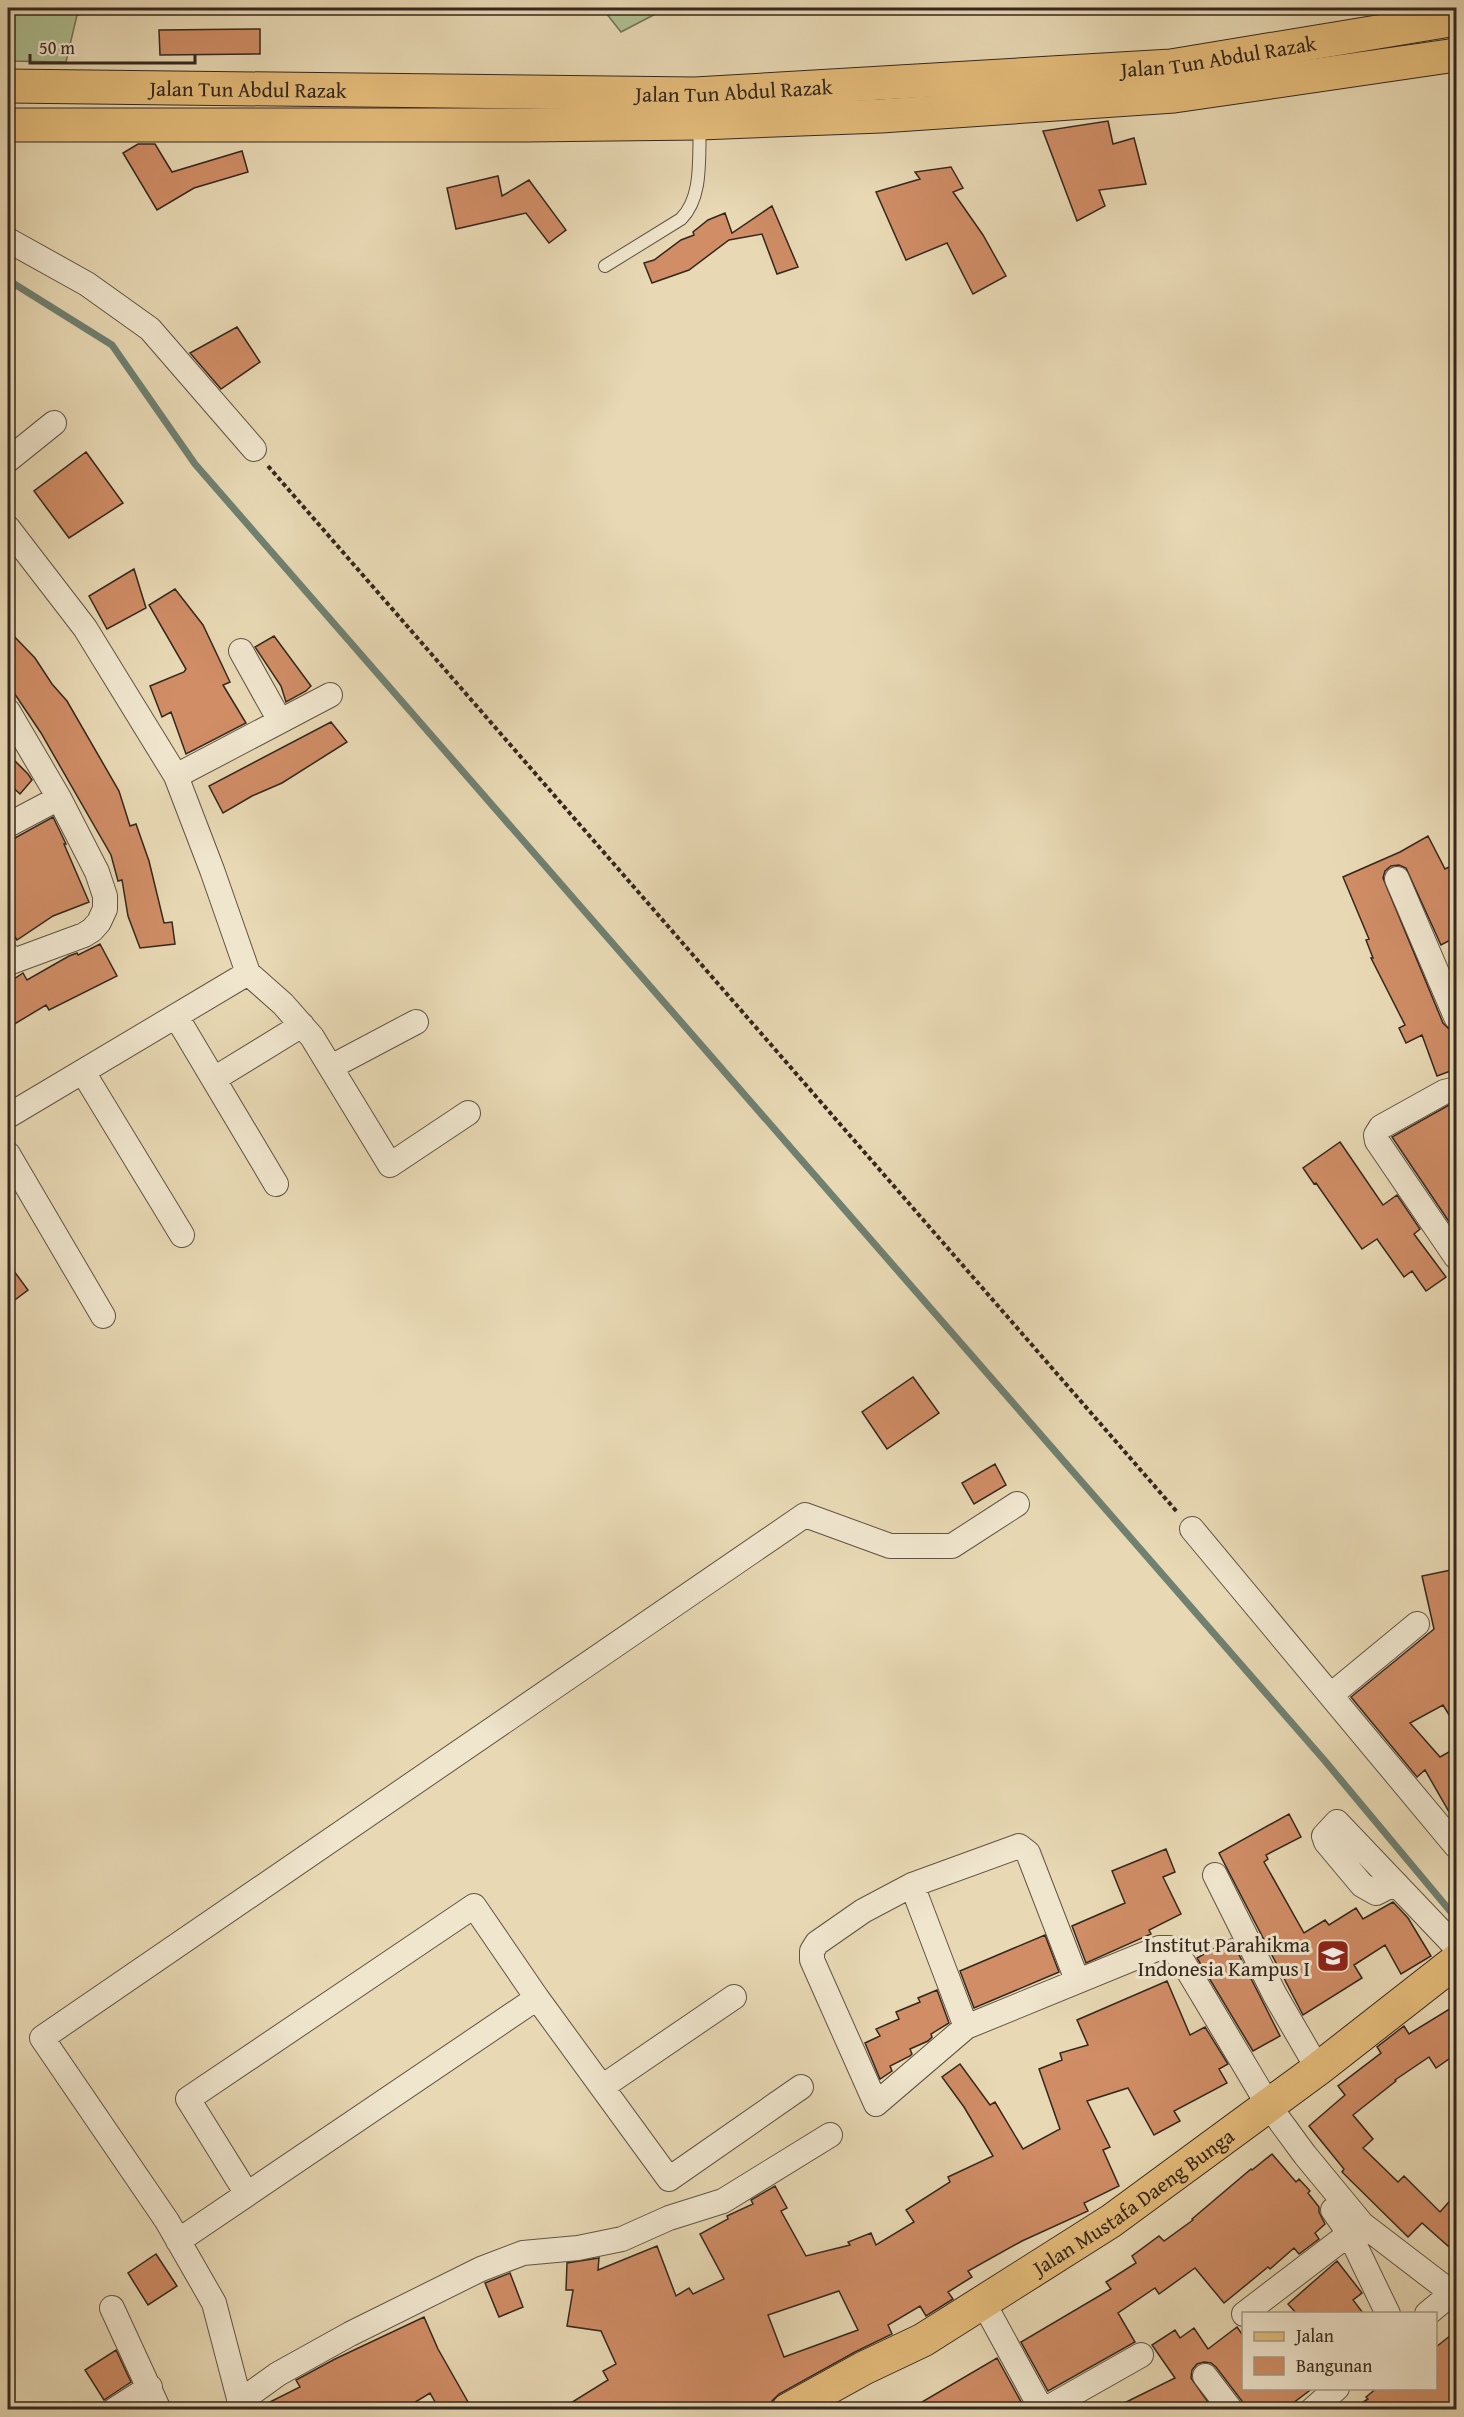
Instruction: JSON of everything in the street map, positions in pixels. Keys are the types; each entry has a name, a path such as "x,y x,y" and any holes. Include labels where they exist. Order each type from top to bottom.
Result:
{"main road":[{"name":"Jalan Tun Abdul Razak","path":"8,86 695,93 1173,81 1456,19"},
{"name":"Jalan Tun Abdul Razak","path":"8,125 700,123 881,116 1173,81 1456,55"},
{"name":"Jalan Mustafa Daeng Bunga","path":"788,2409 922,2340 1111,2221 1269,2106 1456,1961"}],"street":[{"path":"8,240 87,285 150,329 254,449"},
{"path":"8,460 54,423"},
{"path":"8,528 85,628 176,776 248,973 283,1004 312,1036 390,1165 468,1113"},
{"path":"241,651 280,722"},
{"path":"176,776 330,695"},
{"path":"8,711 59,798 103,886 105,909 99,922 84,935 11,962 8,955"},
{"path":"8,825 59,798"},
{"path":"1397,879 1456,1017"},
{"path":"8,1116 248,973"},
{"path":"176,1016 276,1184"},
{"path":"331,1067 416,1022"},
{"path":"214,1079 302,1025"},
{"path":"83,1072 182,1235"},
{"path":"1456,1089 1444,1092 1381,1127 1376,1135 1377,1141 1456,1257"},
{"path":"8,1154 103,1316"},
{"path":"830,2135 723,2201 669,2218 622,2240 523,2253 481,2269 350,2334 278,2374 240,2406 214,2303 167,2221 42,2038 804,1515 890,1546 952,1546 1017,1504"},
{"path":"1192,1529 1456,1846"},
{"path":"1331,1695 1417,1624"},
{"path":"1077,1980 1028,1853 1022,1847 1015,1846 912,1885 862,1911 817,1943 812,1951 812,1960 876,2104 966,2027 1159,1948 1165,1947 1174,1951 1269,2106 1356,2229 1388,2312"},
{"path":"1215,1875 1275,1995 1318,2069"},
{"path":"1394,1884 1456,1947"},
{"path":"912,1885 966,2027"},
{"path":"247,2194 188,2099 474,1906 537,1998 669,2179 801,2087"},
{"path":"602,2087 734,1997"},
{"path":"178,2241 537,1998"},
{"path":"1356,2229 1454,2294 1428,2312"},
{"path":"1246,2312 1356,2229"},
{"path":"983,2302 1043,2409 1141,2355"},
{"path":"112,2308 159,2409"},
{"path":"1204,2376 1231,2409"},
{"path":"114,2409 150,2387"},
{"path":"1312,2409 1335,2390"}],"lane":[{"path":"605,266 681,219 690,210 695,198 700,123"}],"path":[{"path":"254,449 1192,1529"}],"green space":[{"path":"8,8 122,8 77,15 66,62 8,61"},
{"path":"602,8 667,8 621,32"}],"building":[{"path":"260,29 260,54 160,55 159,30"},
{"path":"1108,121 1113,144 1134,138 1146,184 1099,190 1105,206 1077,221 1043,131"},
{"path":"138,144 155,144 172,172 242,151 248,172 194,188 157,210 123,153"},
{"path":"951,167 963,188 953,192 983,235 1006,276 973,294 947,243 906,260 876,192 920,179 915,172"},
{"path":"498,176 502,196 529,180 566,230 549,243 526,213 456,229 447,188"},
{"path":"772,206 798,267 777,274 762,234 729,240 689,270 652,283 644,263 654,260 681,240 694,235 693,232 708,220 725,213 732,233"},
{"path":"237,327 260,362 221,389 190,353"},
{"path":"86,452 123,503 69,538 34,491"},
{"path":"134,569 146,608 107,629 89,596"},
{"path":"175,589 203,625 230,682 223,685 246,723 186,754 171,712 162,717 150,686 184,672 186,669 149,605"},
{"path":"8,630 35,658 52,684 67,701 119,791 130,826 136,824 149,861 164,923 172,922 175,944 140,948 128,916 122,880 118,881 111,855 41,733 8,684"},
{"path":"274,636 311,686 286,702 281,686 255,647"},
{"path":"331,722 347,742 282,783 252,796 223,813 209,786"},
{"path":"8,754 32,780 20,794 8,783"},
{"path":"53,817 89,902 53,916 17,940 8,926 8,839 15,838"},
{"path":"1428,836 1445,869 1449,867 1456,881 1456,937 1441,945 1406,868 1399,865 1391,866 1385,871 1383,878 1443,1023 1450,1030 1456,1048 1456,1069 1437,1076 1422,1035 1406,1043 1399,1028 1405,1025 1371,958 1373,958 1366,940 1369,939 1343,877 1400,852"},
{"path":"100,944 117,976 49,1010 46,1005 8,1028 8,983 23,973 27,980 69,956 77,953 78,955"},
{"path":"1456,1104 1456,1232 1392,1137 1449,1105"},
{"path":"1340,1142 1383,1205 1397,1195 1420,1229 1414,1234 1446,1277 1426,1291 1412,1271 1404,1277 1377,1239 1362,1249 1303,1168"},
{"path":"8,1263 28,1290 8,1305"},
{"path":"913,1377 939,1413 887,1449 862,1412"},
{"path":"995,1464 1006,1485 974,1504 962,1483"},
{"path":"1456,1569 1456,1726 1443,1705 1410,1723 1440,1757 1456,1748 1456,1824 1425,1770 1417,1777 1351,1697 1434,1629 1422,1576"},
{"path":"1289,1814 1301,1837 1266,1855 1268,1859 1264,1862 1304,1933 1325,1920 1329,1925 1356,1908 1363,1919 1393,1902 1408,1918 1431,1956 1401,1974 1385,1945 1354,1965 1362,1978 1303,2015 1219,1853"},
{"path":"1166,1849 1175,1872 1163,1877 1181,1914 1149,1930 1151,1934 1086,1963 1072,1926 1125,1903 1112,1871"},
{"path":"1045,1935 1059,1972 974,2008 960,1971"},
{"path":"1231,1939 1280,2036 1253,2051 1197,1958"},
{"path":"1167,1981 1190,2035 1205,2027 1228,2064 1219,2069 1227,2083 1174,2111 1180,2121 1154,2135 1128,2088 1087,2101 1110,2147 1103,2150 1119,2186 1084,2203 1088,2211 1022,2241 968,2271 972,2277 948,2292 953,2299 926,2316 920,2306 888,2325 892,2334 779,2394 772,2401 769,2409 561,2409 608,2380 603,2371 616,2364 601,2331 567,2326 573,2290 566,2290 567,2263 599,2258 598,2270 657,2246 676,2296 689,2288 693,2294 724,2279 700,2234 728,2219 727,2216 753,2204 751,2200 775,2186 787,2208 781,2211 806,2256 850,2245 848,2242 871,2233 876,2245 914,2222 906,2210 950,2182 948,2177 993,2156 964,2107 942,2077 960,2064 990,2105 995,2102 1023,2149 1060,2129 1039,2069 1062,2060 1060,2053 1088,2045 1077,2020","holes":["839,2291 858,2330 784,2357 768,2315"]},
{"path":"937,1990 949,2023 931,2034 932,2037 928,2041 910,2049 912,2054 910,2056 890,2066 892,2071 880,2079 865,2043 880,2036 876,2029 899,2019 896,2012 920,2002 918,1998"},
{"path":"1456,2005 1456,2054 1436,2068 1429,2057 1395,2080 1353,2115 1373,2139 1363,2148 1398,2182 1404,2176 1440,2212 1456,2194 1456,2253 1422,2223 1408,2237 1342,2172 1344,2169 1309,2126 1345,2095 1338,2086 1381,2053 1377,2047 1404,2026 1409,2034"},
{"path":"1272,2154 1296,2182 1299,2179 1310,2191 1308,2193 1319,2207 1325,2224 1315,2233 1319,2239 1299,2254 1294,2248 1224,2303 1195,2268 1159,2294 1155,2288 1118,2313 1135,2342 1048,2391 1021,2342 1111,2289 1106,2282 1136,2263 1132,2256 1159,2236 1164,2241 1193,2220 1251,2169"},
{"path":"156,2254 177,2286 148,2305 128,2273"},
{"path":"1337,2261 1362,2293 1353,2300 1362,2312 1295,2312 1288,2304"},
{"path":"510,2273 523,2307 499,2317 485,2283"},
{"path":"424,2317 438,2349 472,2409 439,2409 430,2393 404,2409 256,2409 300,2387 296,2380"},
{"path":"1237,2327 1242,2334 1242,2390 1310,2390 1285,2409 1245,2409 1242,2401 1216,2367 1204,2362 1197,2364 1192,2370 1191,2378 1213,2409 1112,2409 1175,2378 1152,2345 1175,2330 1180,2338 1194,2328 1208,2349"},
{"path":"1456,2331 1456,2409 1352,2409 1368,2399 1366,2397 1375,2390 1437,2390 1437,2346"},
{"path":"116,2350 131,2382 104,2400 85,2370"},
{"path":"997,2358 1025,2409 910,2409"}],"waterway":[{"path":"8,280 112,345 195,464 1325,1761 1456,1918"}],"place":[{"name":"Institut Parahikma Indonesia Kampus I","path":"1333,1956"}]}
